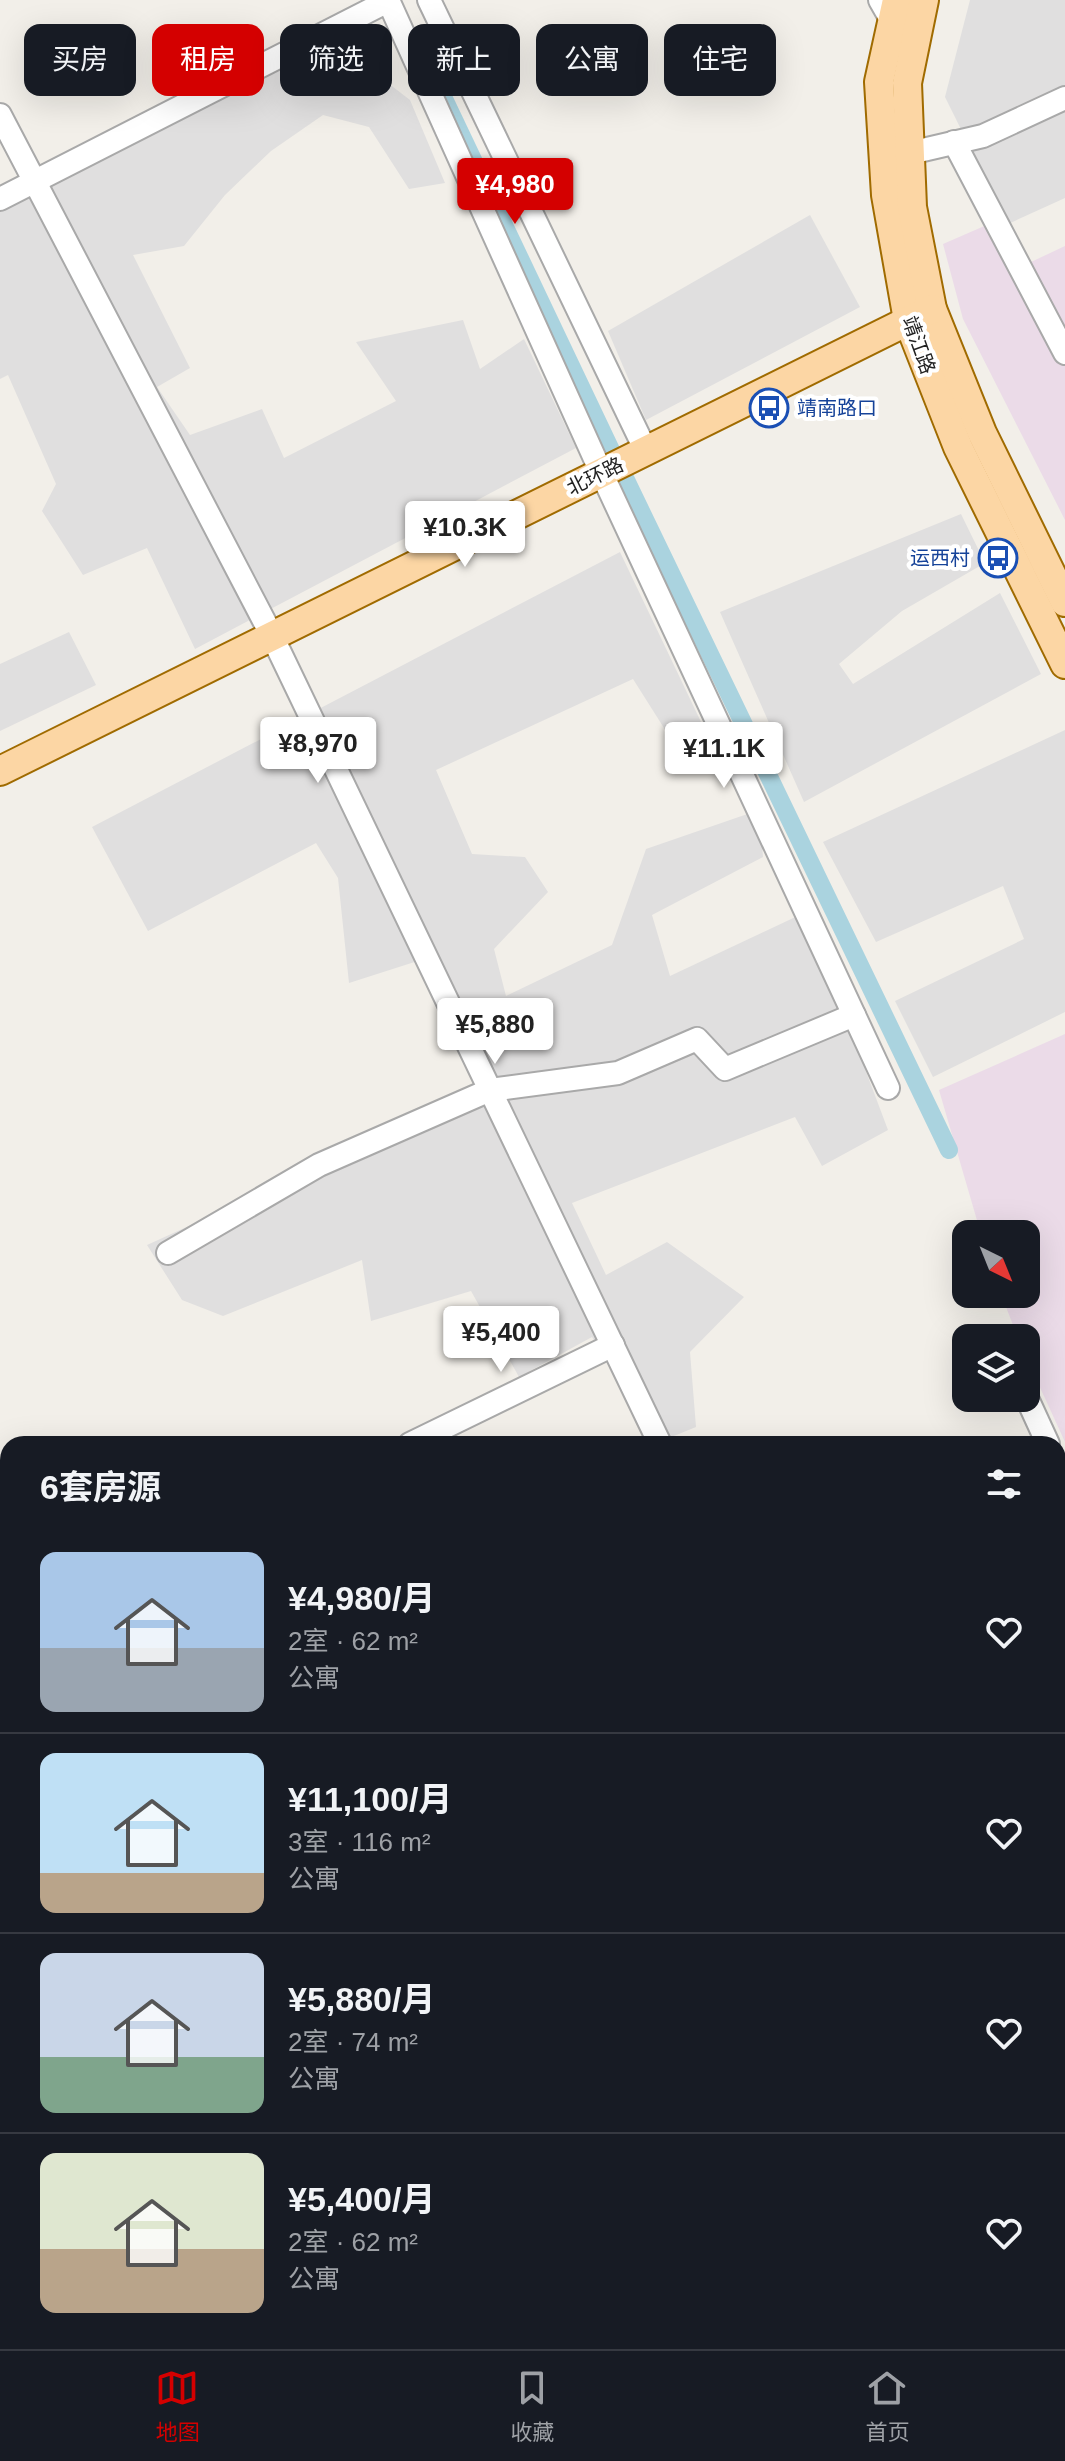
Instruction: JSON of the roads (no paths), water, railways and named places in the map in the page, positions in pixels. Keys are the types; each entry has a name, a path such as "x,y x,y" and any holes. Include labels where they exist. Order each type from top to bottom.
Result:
{"main road":[{"name":"靖江路","path":"924,0 907,83 920,314 1065,602"},
{"name":"靖江路","path":"890,7 879,82 886,195 958,447 1065,664"},
{"name":"北环路","path":"0,771 920,314"}],"street":[{"path":"0,199 388,0 601,472 888,1088"},
{"path":"429,0 646,451"},
{"path":"910,153 983,136 1065,98"},
{"path":"0,115 272,636 656,1436"},
{"path":"954,142 1065,353"},
{"path":"168,1253 319,1165 490,1090 618,1073 697,1039 725,1069 854,1015"},
{"path":"426,1436 613,1345"},
{"path":"1033,1412 1044,1436"}],"waterway":[{"path":"443,96 611,450"},
{"path":"625,478 949,1150"}],"place":[{"name":"靖南路口","path":"769,408"},
{"name":"运西村","path":"998,558"}]}
